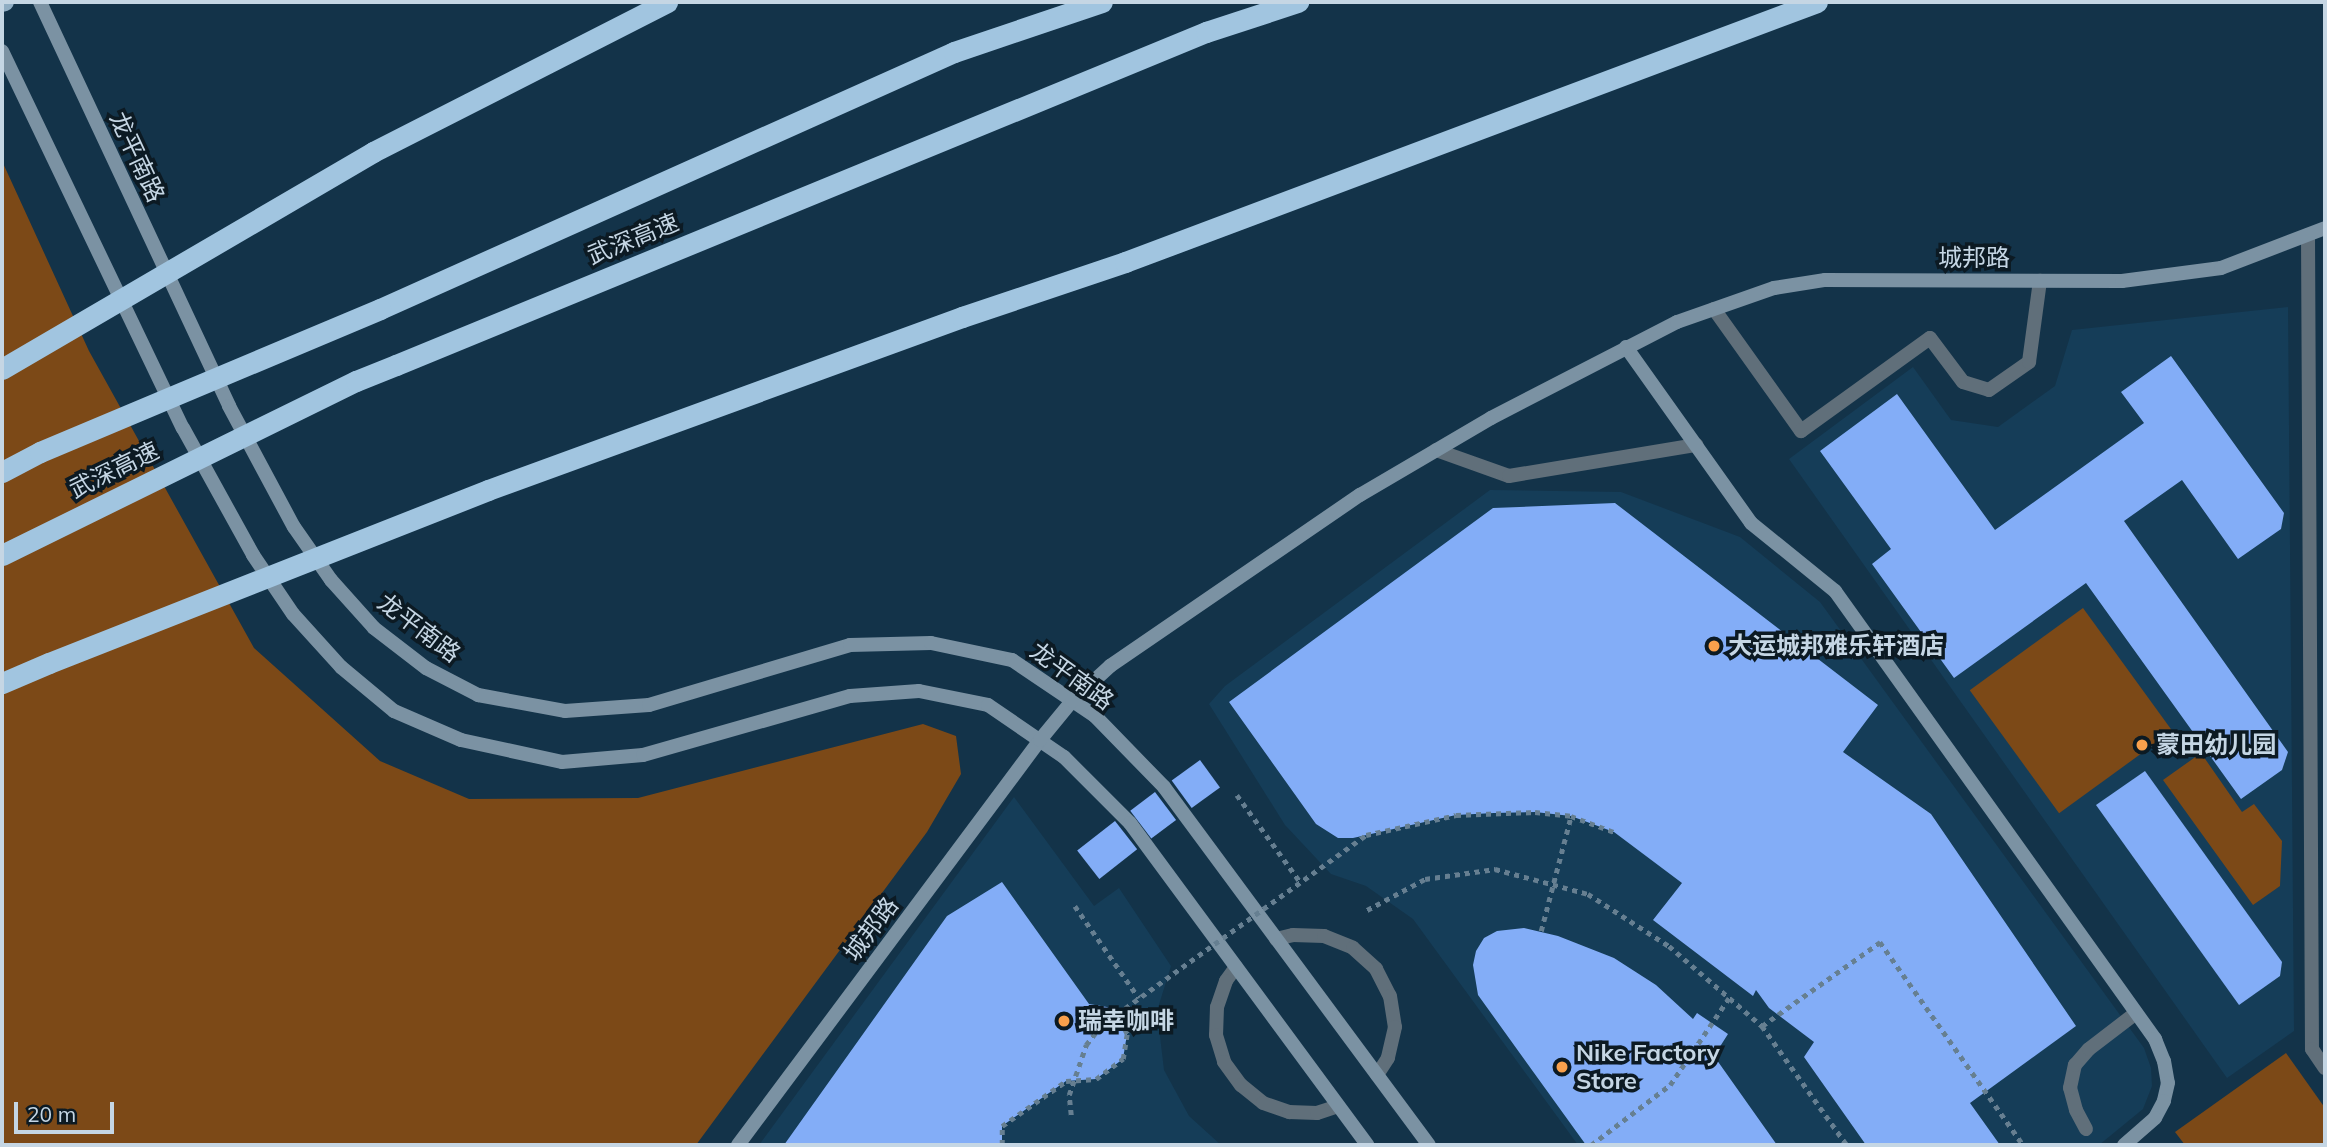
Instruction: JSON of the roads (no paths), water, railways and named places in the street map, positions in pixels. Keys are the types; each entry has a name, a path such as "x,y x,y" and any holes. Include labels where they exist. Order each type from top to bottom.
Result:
{"highway":[{"path":"2,369 373,152 667,2"},
{"name":"武深高速","path":"2,472 40,452 380,310 954,52 1102,2"},
{"name":"武深高速","path":"2,555 356,381 1206,32 1298,2"},
{"path":"2,683 488,490 950,321 1125,262 1817,2"}],"main road":[{"name":"龙平南路","path":"40,2 229,406 294,527 331,580 374,628 426,668 478,695 565,711 649,705 850,645 931,643 1012,660 1096,716 1164,787 1377,1075"},
{"path":"2,51 183,428 253,555 293,614 341,667 394,711 461,740 562,762 643,754 849,696 919,691 988,705 1064,757 1130,823 1367,1145"},
{"name":"城邦路","path":"738,1145 1040,740 1072,701 1110,666 1360,495 1436,450 1626,347 1714,309 1774,288 1825,280 2122,281 2221,268 2325,228"},
{"path":"1626,347 1751,523 1835,591 2155,1039 2164,1061 2168,1083 2164,1101 2155,1118 2124,1145"},
{"path":"1377,1075 1429,1145"}],"street":[{"path":"2308,235 2312,1049 2325,1068"},
{"path":"1714,309 1801,431 1930,338 1963,383 1989,390 2029,362 2040,281"},
{"path":"1436,450 1509,476 1696,445"},
{"path":"2311,784 2325,774"},
{"path":"1276,939 1293,935 1324,936 1353,948 1376,969 1390,996 1395,1027 1388,1058 1377,1075"},
{"path":"1236,967 1226,981 1217,1007 1216,1035 1224,1062 1241,1085 1263,1102 1289,1112 1317,1112 1338,1106"},
{"path":"2086,1129 2076,1110 2070,1088 2075,1065 2089,1049 2136,1013"}],"place":[{"name":"大运城邦雅乐轩酒店","path":"1714,646"},
{"name":"蒙田幼儿园","path":"2142,745"},
{"name":"瑞幸咖啡","path":"1064,1021"},
{"name":"Nike Factory Store","path":"1562,1067"}]}
